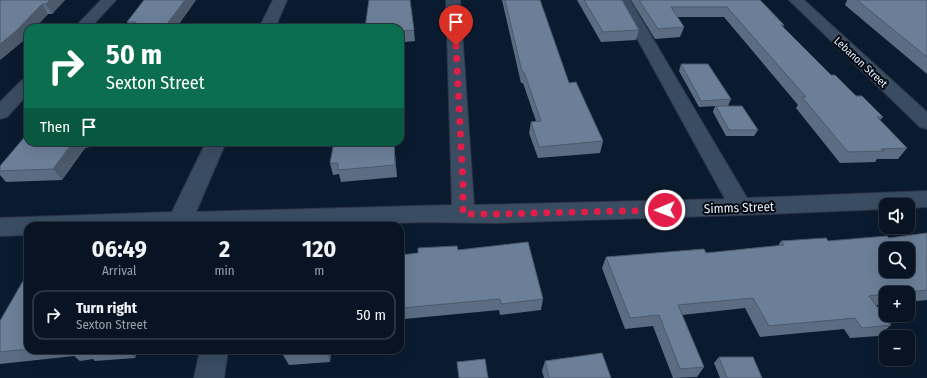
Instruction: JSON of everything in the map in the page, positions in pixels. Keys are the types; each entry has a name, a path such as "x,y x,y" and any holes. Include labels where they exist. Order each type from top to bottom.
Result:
{"street":[{"path":"86,24 108,0"},
{"path":"270,24 280,0"},
{"path":"453,0 463,185 463,214"},
{"path":"623,0 741,207"},
{"name":"Lebanon Street","path":"796,0 927,123"},
{"path":"0,113 24,88"},
{"path":"180,221 214,146"},
{"name":"Simms Street","path":"258,222 423,213 496,214 741,207 927,199"},
{"name":"Simms Street","path":"150,222 210,222"},
{"name":"Simms Street","path":"0,227 24,226"},
{"path":"209,378 213,354"}],"building":[{"path":"0,0 50,0 46,4 42,4 16,31 0,44"},
{"path":"144,0 185,0 167,24 135,24 136,22 127,22"},
{"path":"369,0 410,0 414,30 404,31 404,24 366,24"},
{"path":"505,0 540,0 569,83 576,82 603,141 539,147 531,122 541,121 524,72 522,72"},
{"path":"584,0 622,0 639,30 603,32"},
{"path":"639,0 760,0 784,25 781,25 831,75 835,75 856,96 862,96 883,117 877,117 907,148 881,149 884,151 848,152 802,97 806,97 727,7 671,7 684,27 658,29"},
{"path":"857,0 927,0 927,57"},
{"path":"681,64 708,64 731,99 701,101"},
{"path":"716,106 742,106 758,130 729,130"},
{"path":"24,138 24,146 70,146 53,169 0,171 0,166"},
{"path":"333,146 394,146 395,165 338,170 338,163 330,163"},
{"path":"927,233 927,290 915,291 915,286 879,286 879,295 869,296 879,309 879,322 889,322 891,325 862,328 855,318 769,326 753,298 678,305 704,367 680,369 659,315 630,318 606,257 704,249 706,253 784,245 781,241 826,238 828,241 887,236 889,238"},
{"path":"528,242 543,299 501,304 500,299 404,308 404,255 418,253 418,248 457,246 458,250"},
{"path":"24,279 24,349 0,352 0,321"},
{"path":"602,353 611,378 549,378 545,361"},
{"path":"719,357 753,357 762,378 727,378"},
{"path":"485,359 488,378 459,378 457,362"}],"route":[{"path":"456,46 463,185 463,214 665,210"}]}
